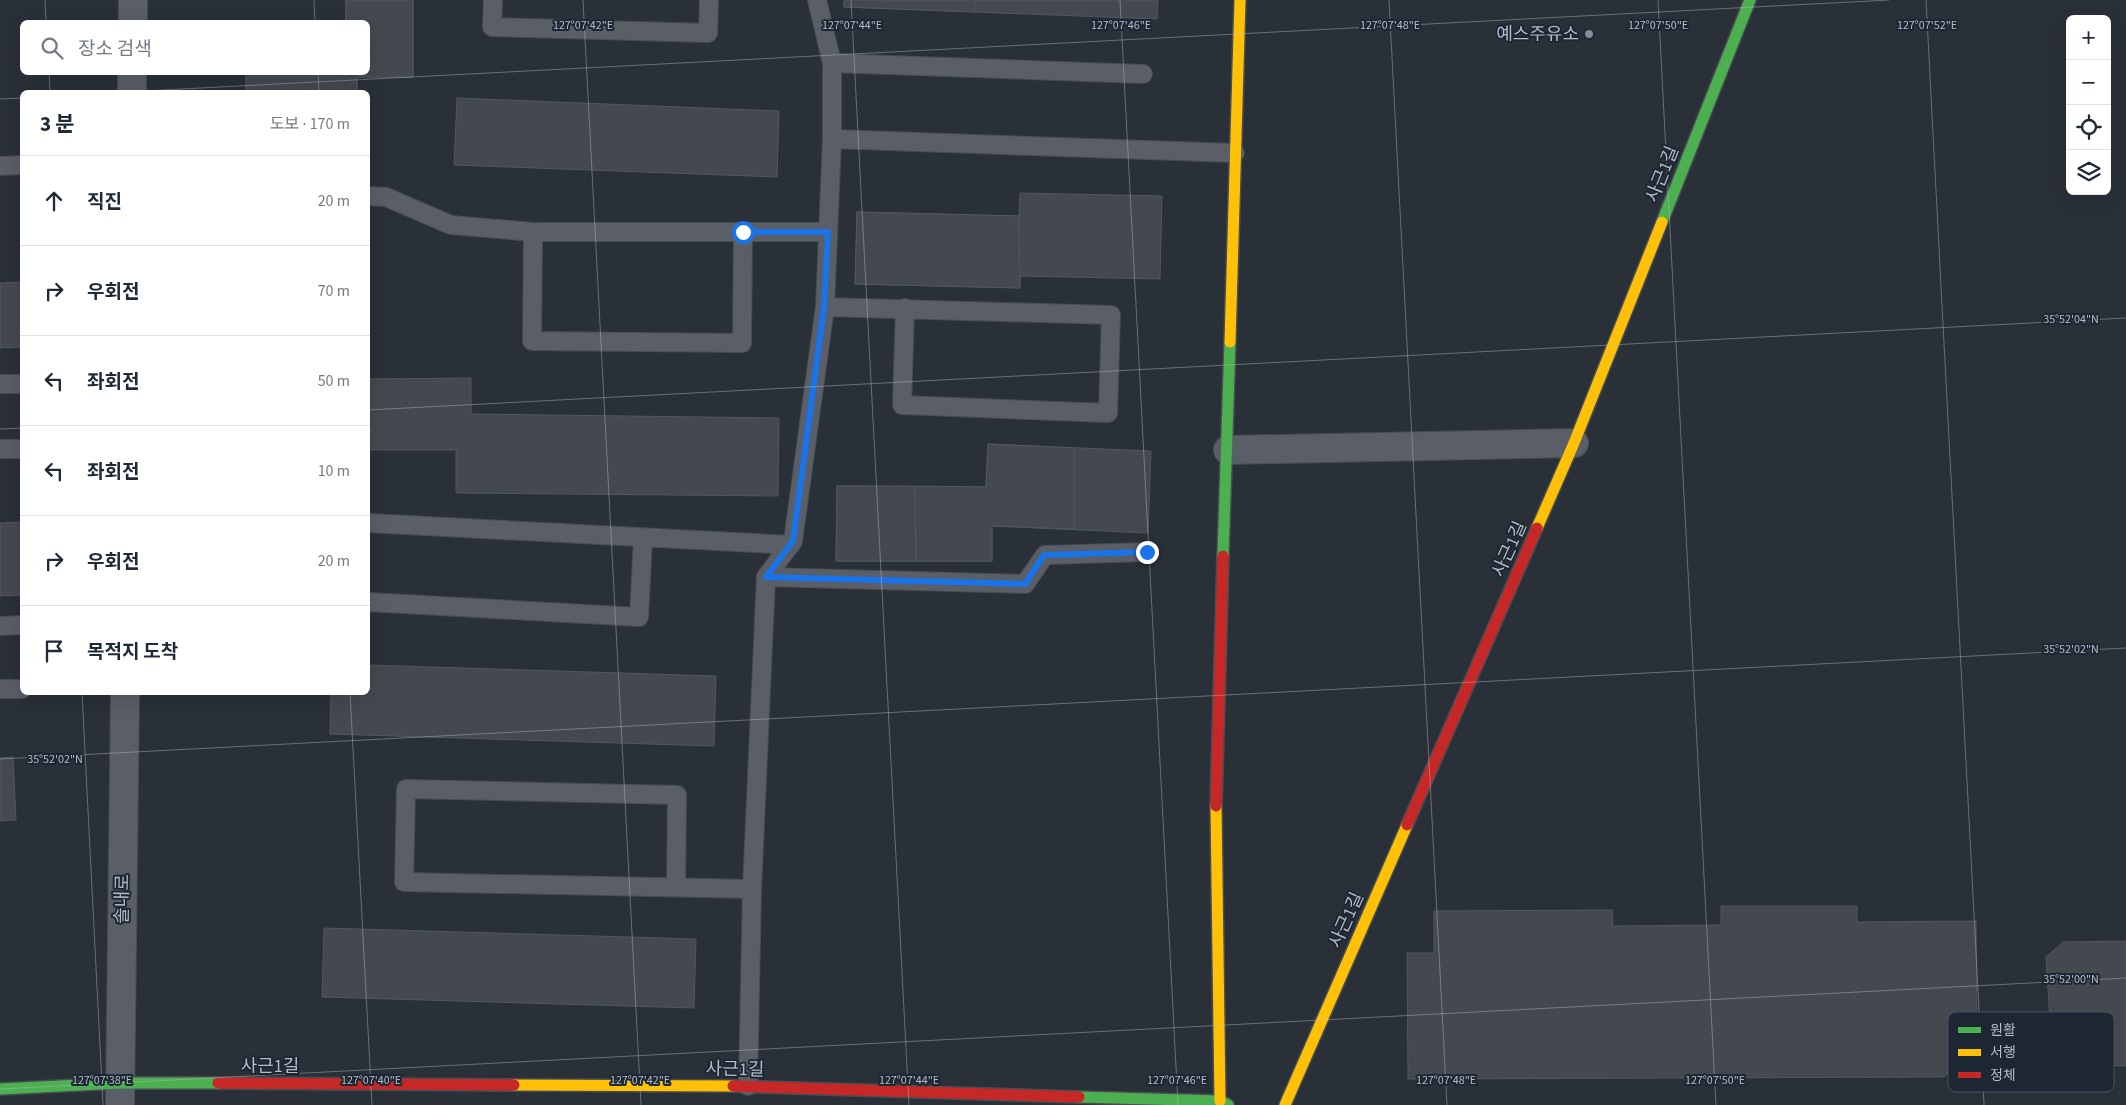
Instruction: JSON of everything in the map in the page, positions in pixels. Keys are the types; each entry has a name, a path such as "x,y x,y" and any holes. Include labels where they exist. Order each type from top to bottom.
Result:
{"street":[{"path":"133,0 133,20"},
{"path":"1224,1103 1216,798 1228,450 1240,0"},
{"name":"사근1길","path":"1284,1105 1574,443 1750,0"},
{"path":"132,75 132,90"},
{"path":"1228,450 1574,443"},
{"name":"솔내로","path":"120,1094 125,695"},
{"name":"사근1길","path":"0,1089 120,1094 748,1086 1224,1103"}],"lane":[{"path":"493,0 492,27 708,33 709,0"},
{"path":"748,1086 752,889 766,577 793,541 824,307 832,139 832,63 817,0"},
{"path":"832,63 1143,74"},
{"path":"832,139 1235,153"},
{"path":"0,166 20,165"},
{"path":"370,196 386,197 451,225 533,232 828,232"},
{"path":"533,232 532,340 742,343 743,232"},
{"path":"824,307 905,308 1111,315 1108,413 902,405 905,308"},
{"path":"0,384 20,384"},
{"path":"0,450 20,449"},
{"path":"370,523 791,545"},
{"path":"370,602 638,617 643,538"},
{"path":"766,577 1025,584 1044,555 1147,552"},
{"path":"0,626 20,625"},
{"path":"0,689 20,688"},
{"path":"676,886 677,795 406,789 404,882 752,889"}],"building":[{"path":"346,0 413,0 413,77 357,77 357,90 246,90 246,75 370,75 370,20 346,20"},
{"path":"346,0 413,0 413,77 357,77 357,90 246,90 246,75 370,75 370,20 346,20"},
{"path":"844,0 1158,0 1157,19 844,7"},
{"path":"844,0 975,0 975,12 844,7"},
{"path":"457,98 779,111 777,177 454,165"},
{"path":"1020,193 1162,196 1160,279 1020,276 1020,288 855,284 857,212 1019,216"},
{"path":"857,212 1019,216 1020,288 855,284"},
{"path":"20,282 20,347 0,348 0,283"},
{"path":"471,378 471,414 779,418 778,496 456,493 456,450 370,450 370,379"},
{"path":"988,444 1151,451 1148,533 992,526 992,561 836,561 837,486 986,487"},
{"path":"988,444 1074,448 1074,529 992,526 992,561 916,561 915,486 986,487"},
{"path":"837,486 915,486 916,561 836,561"},
{"path":"20,522 20,595 0,596 0,523"},
{"path":"370,665 716,676 714,746 330,734 331,695 370,695"},
{"path":"13,757 16,820 0,821 0,758"},
{"path":"1721,906 1857,906 1857,922 1976,921 1977,1012 1948,1012 1948,1073 1944,1077 1408,1079 1407,953 1434,953 1434,911 1612,910 1613,926 1721,925"},
{"path":"324,928 696,939 694,1008 322,997"},
{"path":"2126,941 2126,1066 2114,1066 2114,1012 2049,1012 2046,957 2063,942"}],"traffic: fast":[{"path":"1662,222 1750,0"},
{"path":"1223,556 1230,342"},
{"path":"0,1089 120,1083 218,1083"},
{"path":"1079,1097 1220,1101 1228,1105"}],"traffic: slow":[{"path":"1230,342 1240,0"},
{"path":"1537,528 1574,443 1662,222"},
{"path":"1216,806 1220,1101"},
{"path":"1285,1105 1407,825"},
{"path":"514,1085 733,1086"}],"traffic: jam":[{"path":"1407,825 1537,528"},
{"path":"1216,806 1223,556"},
{"path":"218,1083 514,1085"},
{"path":"733,1086 1079,1097"}],"place":[{"name":"예스주유소","path":"1589,34"}],"route":[{"path":"743,232 828,232 824,307 793,541 766,577 1025,584 1044,555 1147,552"}]}
